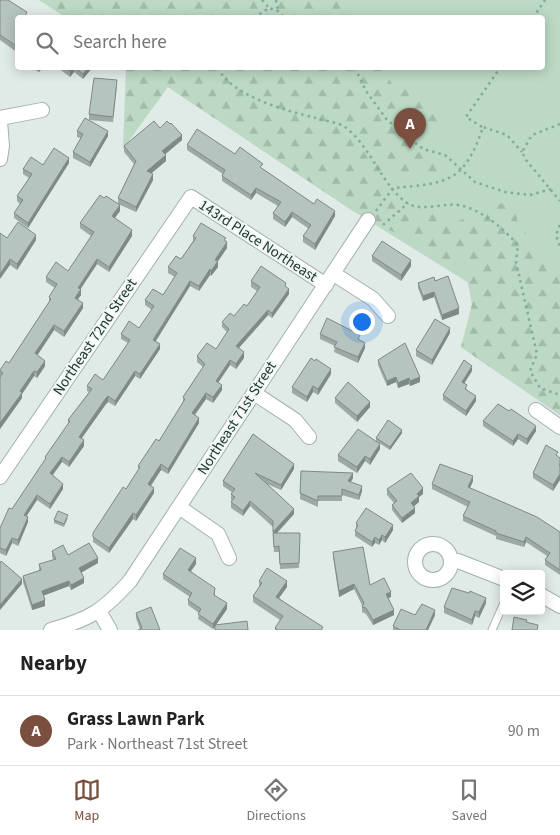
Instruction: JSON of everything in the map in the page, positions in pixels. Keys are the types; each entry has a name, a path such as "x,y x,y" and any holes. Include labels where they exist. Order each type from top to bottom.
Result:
{"street":[{"path":"0,159 2,146 0,119 42,110"},
{"name":"143rd Place Northeast","path":"191,197 326,286"},
{"name":"Northeast 72nd Street","path":"0,477 191,197"},
{"name":"Northeast 71st Street","path":"51,630 76,623 99,611 130,581 368,220"},
{"path":"334,274 372,299 388,316"},
{"path":"254,393 295,420 309,437"},
{"path":"536,410 560,426"},
{"path":"179,507 218,534 229,558"},
{"path":"451,561 458,561 500,577"},
{"path":"545,597 560,606"},
{"path":"99,611 110,630"}],"lane":[{"path":"492,630 500,612"}],"path":[{"path":"262,0 269,8 278,11 282,15"},
{"path":"276,0 278,11"},
{"path":"535,15 545,0"},
{"path":"258,15 269,8"},
{"path":"219,70 222,77 233,87 297,113 344,126 369,153 393,188 408,203 426,207 463,206 502,226 518,245 516,262 537,354 530,371 540,388 560,394"},
{"path":"356,70 366,91 387,120 423,148 445,155 475,182 505,192 530,195 551,189"},
{"path":"499,70 466,117 483,127 507,135 560,201"},
{"path":"522,152 532,135 560,124"},
{"path":"368,220 393,188 438,184 462,171 474,152 483,127"},
{"path":"383,225 408,203"},
{"path":"560,225 556,234 560,247"}],"green space":[{"path":"39,0 343,0 353,15 62,15"},
{"path":"226,0 560,0 560,415 461,347 493,298 353,211 168,87 180,70 545,70 545,15 216,15"},
{"path":"126,70 381,70 395,87 408,85 440,115 439,136 425,141 424,155 438,158 445,163 446,170 436,178 423,175 407,179 391,168 380,171 384,183 412,212 438,213 456,222 466,218 481,226 491,204 517,203 517,220 530,239 555,266 560,268 560,415 461,347 472,304 464,263 434,261 412,240 378,225 363,212 353,211 168,87 123,149"}],"building":[{"path":"0,0 8,0 27,12 26,15 15,15 15,45 0,35"},
{"path":"78,70 86,70 83,74"},
{"path":"94,78 117,80 113,117 89,114"},
{"path":"85,118 108,131 90,162 73,152 83,134 77,131"},
{"path":"154,121 160,128 167,121 171,123 182,135 162,151 166,155 147,171 153,174 136,207 118,198 136,161 124,146"},
{"path":"197,129 235,154 240,147 263,164 260,167 314,204 317,199 335,211 315,244 303,236 311,225 292,212 285,222 273,213 281,202 256,188 251,195 222,176 225,170 187,145"},
{"path":"54,148 69,158 28,223 14,213 23,200 17,196 32,174 23,169 31,157 43,165"},
{"path":"100,195 104,198 106,196 120,205 112,216 132,230 109,267 97,259 78,288 81,289 75,298 83,303 64,331 54,325 35,353 45,361 37,372 34,371 20,391 22,393 0,423 0,377 3,373 0,370 6,361 9,363 51,299 49,297 57,284 46,277 56,262 68,271 94,232 80,223"},
{"path":"18,222 36,235 17,264 10,259 0,274 0,233 7,238"},
{"path":"201,223 226,238 224,240 227,242 215,260 218,261 211,271 210,269 199,286 190,281 153,340 160,344 140,374 135,371 115,401 108,396 106,398 79,437 84,440 69,462 62,457 50,473 63,484 50,504 37,495 24,515 28,517 18,540 12,538 6,550 0,548 0,528 9,508 12,509 70,421 68,420 92,389 87,386 95,374 103,380 130,340 121,334 129,321 139,328 154,306 145,300 153,289 163,295 177,273 168,267 176,256 181,259 196,238 193,236"},
{"path":"382,241 411,260 401,275 372,256"},
{"path":"261,266 286,283 285,286 289,289 272,313 268,310 236,346 244,352 236,364 230,360 216,381 222,385 213,397 206,393 192,413 199,418 168,469 161,464 148,484 154,488 136,515 133,513 109,548 93,537 93,533 123,487 126,489 140,467 138,466 156,439 159,441 185,399 183,397 205,364 197,356 207,343 216,349 229,329 222,322 230,313 234,316 244,304 247,306 260,287 251,281"},
{"path":"448,276 459,308 442,315 434,292 423,296 418,283 434,277 435,281"},
{"path":"327,318 360,335 358,339 365,343 358,357 334,347 337,342 320,334"},
{"path":"435,319 450,328 432,360 416,350"},
{"path":"405,343 420,377 410,381 409,378 398,383 396,377 387,381 378,360"},
{"path":"311,358 315,361 316,359 331,369 318,389 313,386 307,397 292,387"},
{"path":"464,360 472,366 462,382 467,385 465,389 476,396 466,411 443,395"},
{"path":"348,382 370,402 357,416 335,398"},
{"path":"498,404 509,411 511,409 536,426 527,439 518,434 513,441 483,421"},
{"path":"388,420 402,430 390,447 376,438"},
{"path":"358,429 380,444 370,459 365,456 357,467 338,455"},
{"path":"253,434 294,464 281,485 255,473 294,509 273,532 273,521 250,501 243,511 231,502 235,497 231,494 235,489 223,481"},
{"path":"546,445 558,452 556,455 560,458 560,474 553,485 533,473"},
{"path":"440,464 473,476 468,487 537,517 560,532 560,570 545,560 550,553 526,537 524,542 496,533 496,531 463,516 470,502 432,484"},
{"path":"301,471 353,473 348,481 362,486 359,495 342,489 342,496 318,496 318,501 300,493"},
{"path":"411,473 423,488 417,494 419,496 411,503 415,508 402,518 392,505 397,501 387,489"},
{"path":"366,508 393,525 385,537 382,535 379,540 375,537 372,542 355,531 358,525 356,523"},
{"path":"58,511 68,515 64,524 54,520"},
{"path":"273,533 300,533 299,563 280,564 279,546 274,547"},
{"path":"89,543 98,558 79,568 84,578 71,585 69,581 42,591 45,600 32,605 23,576 41,570 39,564 56,559 52,551 63,545 68,555"},
{"path":"363,547 370,585 384,578 391,592 386,594 394,610 373,620 366,608 362,607 364,603 354,584 339,591 333,552"},
{"path":"180,548 196,558 188,570 215,588 214,595 227,603 213,624 198,614 201,609 188,600 192,593 163,574"},
{"path":"1,561 22,579 0,605 0,563"},
{"path":"267,568 287,581 276,597 323,627 321,630 278,630 275,628 283,616 253,596 262,583 259,581"},
{"path":"452,588 469,593 470,591 486,598 479,612 475,611 472,620 444,607"},
{"path":"422,604 435,610 426,630 400,630 393,626 401,609 415,615"},
{"path":"151,607 160,630 138,630 142,628 136,613"},
{"path":"514,617 538,625 537,630 512,630"},
{"path":"247,621 248,630 215,630 215,625"}],"place":[{"name":"Grass Lawn Park","path":"410,149"}]}
